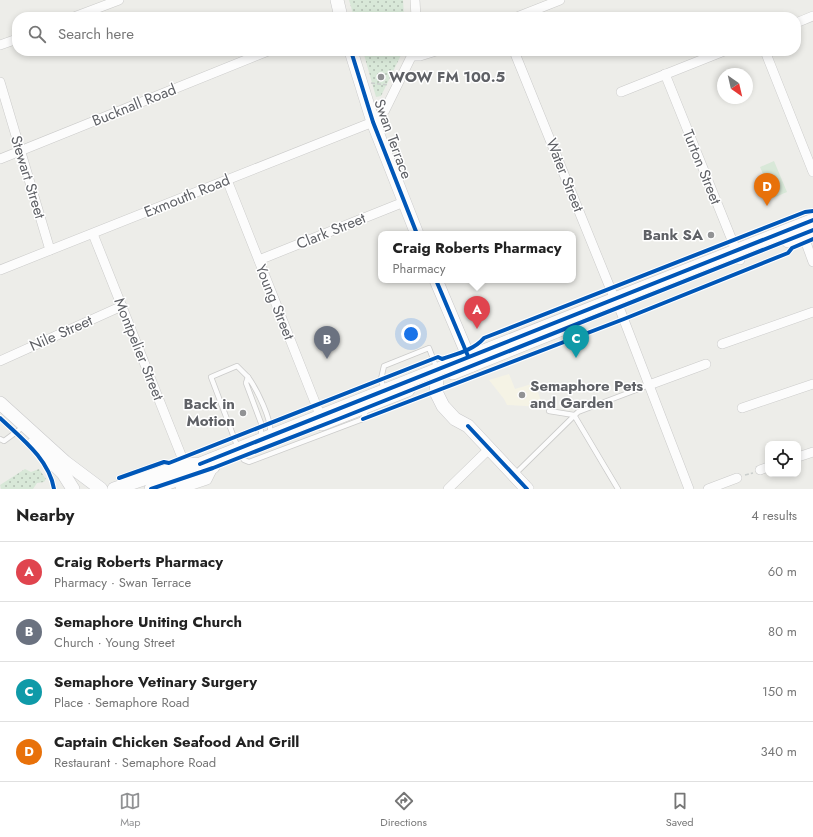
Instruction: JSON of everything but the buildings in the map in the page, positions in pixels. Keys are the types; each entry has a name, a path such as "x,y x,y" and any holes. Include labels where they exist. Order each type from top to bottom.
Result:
{"main road":[{"path":"336,0 340,12"},
{"name":"Swan Terrace","path":"353,56 373,122 416,231"},
{"path":"151,489 213,468 239,452 265,440 421,380 440,377 470,361 805,230 813,220"},
{"path":"437,283 470,361"},
{"path":"440,377 452,404 463,415 468,426 527,489"},
{"path":"322,419 368,407 386,394"},
{"path":"0,402 22,428 61,466 101,489"},
{"path":"0,412 22,428"},
{"path":"114,489 185,465 200,464 239,452"},
{"path":"61,466 63,489"},
{"path":"61,466 63,473 73,489"},
{"path":"61,466 67,469 80,489"}],"street":[{"path":"87,12 119,0"},
{"path":"415,0 416,12"},
{"path":"530,12 560,0"},
{"path":"801,21 813,16"},
{"path":"0,45 12,41"},
{"name":"Bucknall Road","path":"0,158 255,56"},
{"path":"373,122 385,110 412,56"},
{"name":"Water Street","path":"516,56 617,303 689,489"},
{"path":"622,92 711,56"},
{"path":"767,56 813,172"},
{"name":"Turton Street","path":"665,74 738,256"},
{"name":"Stewart Street","path":"0,82 50,250"},
{"name":"Exmouth Road","path":"0,270 373,122"},
{"name":"Young Street","path":"227,180 322,419"},
{"name":"Clark Street","path":"259,260 404,202"},
{"path":"805,230 813,262"},
{"name":"Montpelier Street","path":"93,234 185,465"},
{"name":"Nile Street","path":"0,361 122,306"},
{"path":"722,344 813,312"},
{"path":"649,385 706,364"},
{"path":"742,408 813,384"},
{"path":"448,489 489,449"},
{"path":"801,456 813,452"},
{"path":"180,489 200,487 207,480 213,468"},
{"path":"708,489 737,478"}],"lane":[{"path":"386,394 381,379 384,366 428,348 440,377"},
{"path":"265,440 266,414 255,387 248,377 237,366 211,377 239,452 244,460 249,462 363,419 368,407"},
{"path":"248,377 246,383 262,423 265,440"},
{"path":"514,475 578,412 649,385"},
{"path":"549,411 574,415"},
{"path":"574,415 618,489"},
{"path":"1,441 22,428"}],"path":[{"path":"371,83 378,83 396,88"},
{"path":"737,478 764,469"}],"shaded area":[{"name":"Semaphore Pets and Garden","path":"509,374 515,389 535,383 543,407 507,405 489,380"}],"green space":[{"path":"349,0 403,0 404,12 353,12"},
{"path":"364,56 401,56 381,96 376,97"},
{"path":"774,161 787,192 773,198 760,167"},
{"path":"25,469 31,472 39,469 46,479 44,482 37,483 33,489 1,489 0,485"}],"cycle path":[{"path":"353,56 373,122 416,231"},
{"path":"119,478 164,462 169,463 438,357 442,359 470,349 484,338 805,212 813,211"},
{"path":"200,464 813,220"},
{"path":"151,489 213,468 341,418 813,230"},
{"path":"363,419 624,319 788,253 792,248 813,239"},
{"path":"437,283 468,356"},
{"path":"0,418 25,441 40,459 51,478 54,489"},
{"path":"468,426 527,489"}],"place":[{"name":"WOW FM 100.5","path":"381,77"},
{"name":"Captain Chicken Seafood And Grill","path":"767,206"},
{"name":"Bank SA","path":"711,235"},
{"name":"Craig Roberts Pharmacy","path":"477,329"},
{"name":"Semaphore Vetinary Surgery","path":"576,358"},
{"name":"Semaphore Uniting Church","path":"327,359"},
{"name":"Semaphore Pets and Garden","path":"522,395"},
{"name":"Back in Motion","path":"243,413"}]}
